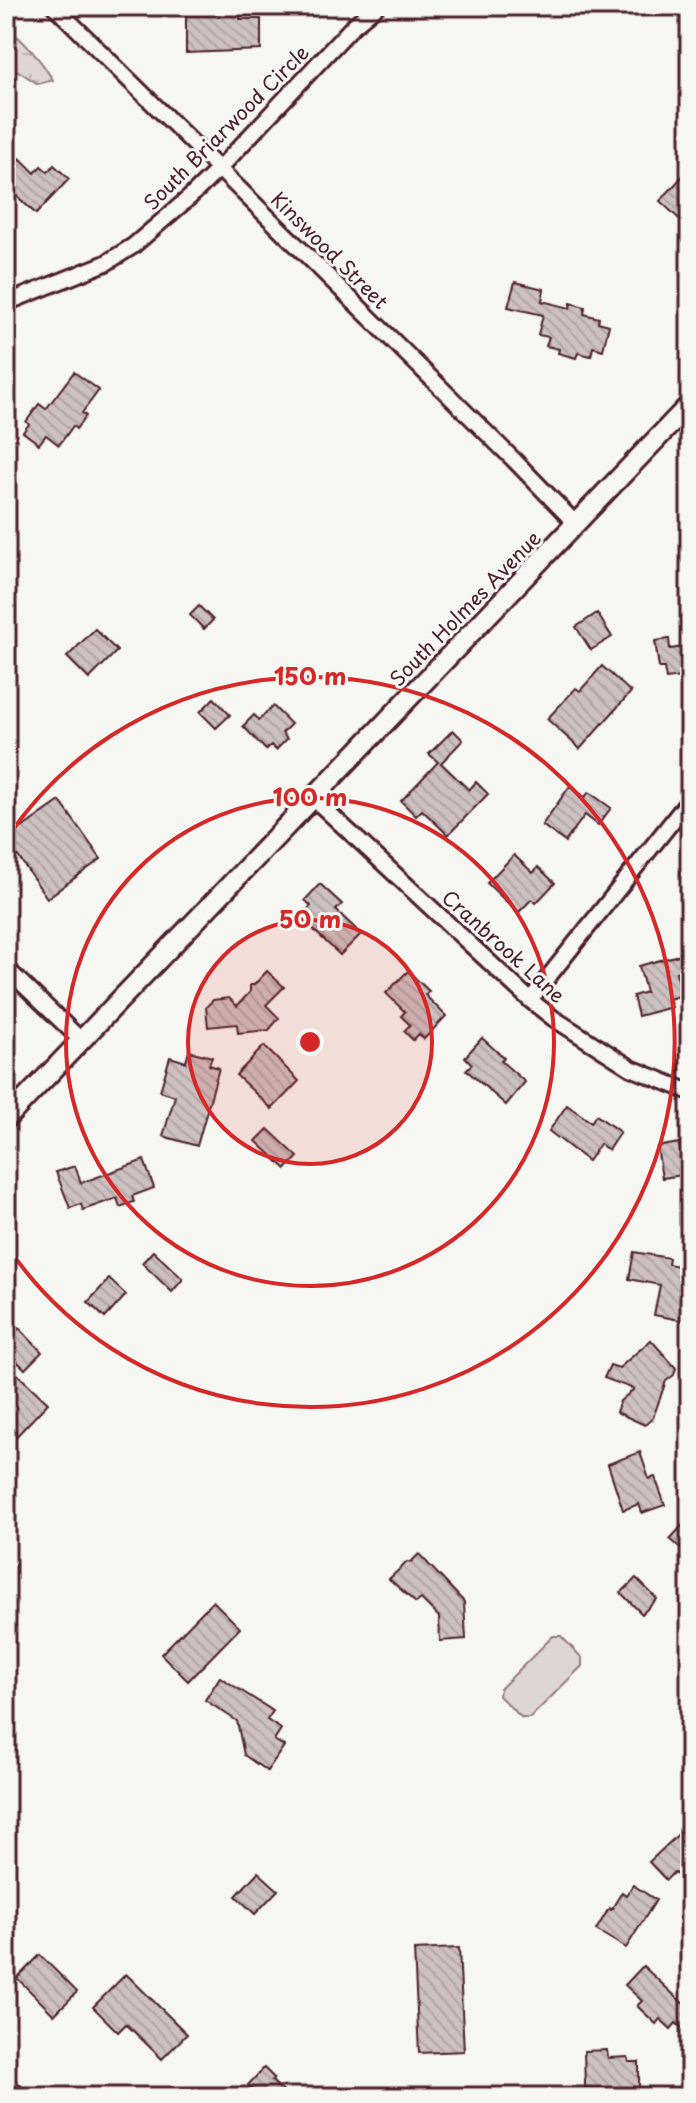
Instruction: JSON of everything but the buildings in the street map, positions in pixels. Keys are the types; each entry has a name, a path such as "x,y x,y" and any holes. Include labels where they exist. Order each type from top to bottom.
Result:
{"main road":[{"path":"6,2089 14,2097"}],"street":[{"name":"Kinswood Street","path":"54,6 576,524"},
{"name":"South Briarwood Circle","path":"6,303 106,263 133,246 219,169 354,25 377,6"},
{"name":"South Holmes Avenue","path":"6,1119 690,404"},
{"name":"Cranbrook Lane","path":"313,798 553,1018 631,1068 690,1092"},
{"path":"530,1000 690,799"},
{"path":"6,968 82,1041"}],"green space":[{"path":"6,27 32,51 53,80 38,84 6,63"},
{"path":"553,1636 561,1636 582,1658 582,1666 530,1718 522,1718 499,1696 500,1689"}]}
